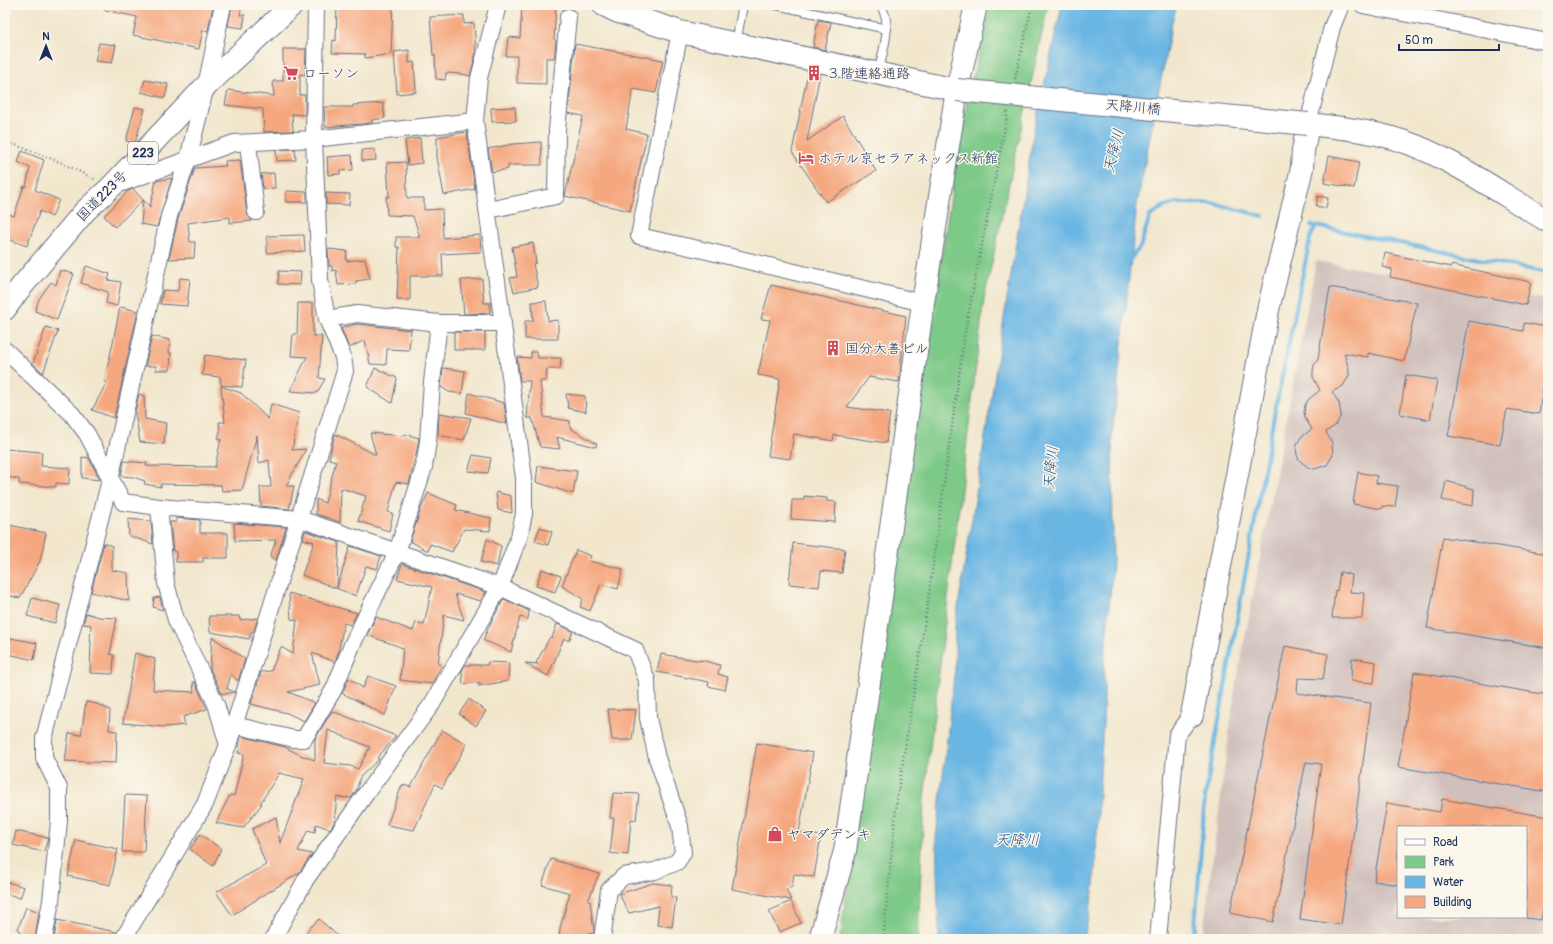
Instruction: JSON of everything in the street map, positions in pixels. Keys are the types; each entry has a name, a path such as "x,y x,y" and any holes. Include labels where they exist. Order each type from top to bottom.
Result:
{"main road":[{"name":"国道223号","path":"5,309 17,292 85,211 111,187 206,86 292,5"},
{"name":"天降川橋","path":"604,5 616,11 680,32 957,90 1369,131 1415,145 1463,168 1548,221"},
{"path":"820,939 845,851 923,303 957,90 976,5"},
{"path":"1192,715 1265,325 1302,168 1303,150 1308,124"}],"street":[{"path":"44,939 51,901 59,821 59,788 44,758 44,739 110,480 169,216 188,159 206,86 223,5"},
{"path":"123,939 204,804 228,745 345,372 343,357 327,319 320,280 314,139 316,5"},
{"path":"273,939 306,879 367,792 432,704 500,587 519,537 524,514 524,478 475,121 479,78 498,5"},
{"path":"1308,124 1332,27 1341,5"},
{"path":"1363,5 1548,42"},
{"path":"488,210 556,196 557,130 568,18"},
{"path":"680,32 639,236 923,303"},
{"path":"111,187 234,143 314,139 475,121"},
{"path":"248,142 256,212"},
{"path":"327,319 357,314 439,323 503,323"},
{"path":"234,725 294,739 304,739 334,689 352,645 397,552 424,467 428,441 432,382 439,323"},
{"path":"5,350 72,414 87,434 123,502 159,507 300,519 500,587 635,650 647,680 648,718 657,758 680,826 683,853 677,862 655,871 624,876 609,890 602,939"},
{"path":"159,507 166,583 176,620 216,704 228,745"},
{"path":"1158,939 1177,736 1192,715"}],"lane":[{"path":"736,44 743,5"},
{"path":"776,5 887,29"},
{"path":"878,74 887,29 886,15 880,5"}],"path":[{"path":"1014,86 1032,5"},
{"path":"883,939 897,799 926,608 964,331 1009,108"},
{"path":"5,141 60,162 111,187"}],"shaded area":[{"path":"1316,261 1548,300 1548,939 1204,939 1204,924 1234,696"}],"green space":[{"path":"990,5 1048,5 984,299 924,798 918,939 840,939 899,522 964,116"}],"water":[{"name":"天降川","path":"1062,5 1177,5 1172,22 1137,204 1112,435 1113,563 1104,663 1104,703 1094,887 1084,939 939,939 936,837 955,668 955,626 1034,130"}],"building":[{"path":"104,5 213,5 208,31 203,30 199,49 133,35 137,17 104,10"},
{"path":"232,5 242,5 240,15 245,15 243,28 228,26"},
{"path":"337,5 393,5 391,54 365,58 365,54 332,53 333,40 336,41"},
{"path":"522,5 556,5 554,39 556,41 554,58 546,58 546,84 517,83 517,56 506,56 508,37 520,38"},
{"path":"464,15 464,24 474,23 476,53 470,76 446,73 445,80 436,79 435,55 433,55 430,17"},
{"path":"818,20 831,22 825,50 813,47"},
{"path":"99,43 116,45 112,63 95,61"},
{"path":"575,44 663,60 656,93 633,89 626,129 647,134 630,211 565,196 583,116 568,113"},
{"path":"283,49 306,49 305,75 300,74 300,95 305,95 305,115 292,114 293,131 264,132 263,109 225,105 228,90 274,96 273,81 283,81"},
{"path":"409,50 409,63 414,62 416,92 397,94 394,52"},
{"name":"ホテル京セラアネックス新館","path":"808,72 820,74 807,141 843,116 876,171 826,202 792,152"},
{"path":"145,80 168,84 165,98 141,92"},
{"path":"383,103 385,118 372,120 372,123 325,127 324,107 353,107 353,105"},
{"path":"135,107 145,109 135,143 126,141"},
{"path":"515,107 516,121 492,122 491,108"},
{"path":"467,132 475,189 444,195 437,157 437,137"},
{"path":"420,138 422,163 408,165 405,140"},
{"path":"541,142 542,165 508,165 508,169 492,172 488,149 513,144"},
{"path":"295,149 296,160 277,161 276,150"},
{"path":"375,149 376,160 362,161 362,150"},
{"path":"22,151 44,160 35,190 59,200 52,217 40,211 27,246 5,238 5,213 14,216 24,186 26,187 30,168 18,162"},
{"path":"352,155 353,170 340,171 340,174 328,175 327,157"},
{"path":"1329,156 1359,162 1354,188 1324,183"},
{"path":"240,160 247,213 252,221 230,223 230,217 188,223 190,242 195,242 194,258 169,259 178,219 195,168 226,166 225,161"},
{"path":"406,162 407,198 424,198 424,210 442,209 443,238 480,235 481,252 442,254 443,276 410,276 410,300 397,300 399,247 396,247 396,237 420,237 413,216 387,215 386,197 389,197 387,163"},
{"path":"274,173 275,188 263,189 261,174"},
{"path":"172,178 157,227 141,224 143,200 115,227 104,216 128,191 133,189 150,207 156,181"},
{"path":"286,191 307,192 307,202 286,202"},
{"path":"326,193 350,194 349,205 326,204"},
{"path":"1318,196 1328,198 1326,208 1316,206"},
{"path":"304,235 305,251 267,253 267,236"},
{"path":"533,243 536,263 533,264 538,287 514,292 510,278 517,277 512,247"},
{"path":"328,249 347,251 346,261 365,259 370,279 356,281 356,284 338,285 336,270 332,271 332,266 329,266"},
{"path":"1385,253 1531,282 1526,305 1390,277 1392,269 1382,267"},
{"path":"86,266 110,274 108,280 121,282 117,306 106,303 108,292 81,283"},
{"path":"60,270 74,274 57,320 35,311 39,299 51,282 56,285"},
{"path":"279,271 301,272 300,285 278,284"},
{"path":"180,278 190,279 187,306 160,304 163,290 178,291"},
{"path":"482,279 484,303 490,303 490,313 464,314 461,280"},
{"name":"国分大善ビル","path":"771,285 906,316 899,382 869,377 847,407 890,413 886,443 834,435 833,441 794,434 790,459 768,456 780,379 758,375 770,320 761,319"},
{"path":"1330,287 1417,303 1404,361 1368,353 1368,357 1344,353 1349,370 1349,376 1343,386 1332,392 1339,403 1341,415 1336,425 1326,432 1332,443 1333,455 1327,465 1315,469 1309,468 1299,460 1296,448 1301,437 1312,429 1305,418 1304,412 1305,405 1308,400 1320,390 1313,377 1313,371 1314,365 1318,359"},
{"path":"546,301 548,321 558,320 558,339 525,339 525,321 533,321 532,302"},
{"path":"298,303 313,303 313,336 322,336 319,378 325,379 317,393 290,391 307,357 291,356 293,334 297,334"},
{"path":"120,307 138,311 114,418 92,410 107,382 104,381"},
{"path":"1469,321 1523,331 1524,323 1548,327 1548,388 1543,387 1539,414 1507,409 1500,445 1448,436"},
{"path":"357,324 411,330 409,350 387,349 386,365 370,364 365,340 349,348 341,328"},
{"path":"46,327 58,331 43,373 33,363"},
{"path":"454,332 485,332 485,350 454,350"},
{"path":"152,336 170,340 170,370 156,370 156,366 145,366"},
{"path":"531,352 537,352 538,358 561,358 560,369 547,369 546,381 540,381 544,417 570,421 570,428 597,444 596,447 557,437 560,449 540,447 532,418 527,418 530,381 520,381 517,357 531,358"},
{"path":"205,355 246,360 242,387 221,385 220,377 202,375"},
{"path":"375,368 397,378 392,403 367,387"},
{"path":"443,368 465,371 462,394 449,392 441,387"},
{"path":"1406,375 1437,380 1430,420 1400,414"},
{"path":"221,386 241,393 268,419 271,404 299,413 292,450 306,449 286,486 294,486 289,509 261,506 260,487 271,487 269,460 259,463 257,435 242,490 222,491 221,485 161,484 161,487 144,484 145,481 133,477 121,476 124,461 147,463 146,466 215,467 221,439 218,439 220,431 219,422 225,422"},
{"path":"469,393 504,403 507,424 466,413"},
{"path":"139,394 144,396 145,419 166,423 164,444 140,442 135,412"},
{"path":"566,394 585,396 586,412 568,408"},
{"path":"439,413 471,418 464,440 438,435"},
{"path":"370,433 404,436 405,434 419,438 409,484 396,482 388,512 393,514 389,531 358,521 366,496 341,488 340,522 316,514 316,499 325,503 336,461 329,459 335,434 376,455"},
{"path":"5,449 42,452 41,466 70,468 69,484 56,483 56,487 19,484 19,479 5,477"},
{"path":"473,455 491,458 488,473 468,471"},
{"path":"82,457 89,458 100,480 82,478"},
{"path":"538,466 577,471 573,494 536,482"},
{"path":"1358,472 1377,476 1376,483 1398,486 1395,507 1382,506 1382,509 1353,504"},
{"path":"1446,481 1474,489 1473,506 1442,500"},
{"path":"496,492 511,496 512,513 498,510"},
{"path":"428,493 457,505 455,510 491,518 490,531 464,529 452,552 430,544 428,551 410,541"},
{"path":"804,496 827,498 827,501 836,502 835,522 791,519 792,500 804,500"},
{"path":"176,518 200,520 200,533 228,533 228,558 203,558 203,562 176,562 176,552 173,551 170,522 176,522"},
{"path":"128,519 151,521 153,544 129,536"},
{"path":"234,523 286,527 276,560 270,557 276,540 235,541"},
{"path":"5,524 46,533 40,561 20,598 5,595"},
{"path":"540,527 552,532 548,545 535,541"},
{"path":"305,531 339,542 337,588 350,546 381,556 377,569 366,566 356,596 302,575 314,542 303,539"},
{"path":"1443,537 1548,554 1548,648 1427,628"},
{"path":"487,539 501,546 497,566 481,562"},
{"path":"104,543 112,546 112,570 128,573 129,601 91,592"},
{"path":"793,543 845,549 842,573 821,571 819,587 789,584"},
{"path":"576,550 591,556 589,561 623,569 618,589 601,584 590,611 580,607 583,599 562,586"},
{"path":"402,564 486,592 481,601 455,594 464,620 444,615 438,664 442,665 432,684 400,680 403,648 367,635 376,617 413,631 416,622 424,625 432,587 397,579"},
{"path":"542,569 561,576 555,592 536,586"},
{"path":"1340,572 1352,575 1350,592 1364,593 1362,618 1332,618 1335,590 1337,591"},
{"path":"289,593 357,613 351,625 344,623 335,662 312,653 320,685 288,692 315,703 304,721 287,713 251,704 261,672 271,671 281,647 293,654 297,620 291,619"},
{"path":"160,597 163,610 153,607 154,598"},
{"path":"32,598 60,605 55,623 27,616"},
{"path":"504,599 529,611 528,619 520,617 511,652 483,640"},
{"path":"86,613 99,617 117,618 110,654 114,655 113,674 90,673 91,625 83,624"},
{"path":"209,616 239,616 240,620 258,618 254,631 252,631 249,639 210,632"},
{"path":"557,624 573,631 569,641 564,638 548,676 525,663 538,664 536,663 550,637 552,638"},
{"path":"212,637 245,659 238,681 231,674 227,689 235,692 222,694 210,669"},
{"path":"11,638 37,643 34,660 8,654"},
{"path":"1285,646 1328,654 1323,679 1298,678 1297,693 1371,703 1341,925 1300,919 1321,764 1306,762 1273,922 1230,913"},
{"path":"135,653 155,659 153,690 194,692 193,682 195,682 207,709 183,717 185,725 165,727 123,723"},
{"path":"661,654 701,660 720,665 718,674 728,677 725,690 708,686 709,682 657,672"},
{"path":"1352,658 1376,662 1374,683 1351,681"},
{"path":"488,662 509,663 508,681 478,686 481,682 463,684 462,671 465,665 487,665"},
{"path":"1414,672 1548,695 1548,792 1398,767"},
{"path":"368,676 396,686 385,715 342,693 349,678 363,688"},
{"path":"469,699 486,711 476,726 459,714"},
{"path":"86,702 97,704 110,710 109,730 117,731 116,763 65,761 69,733 81,735"},
{"path":"608,709 636,710 632,740 612,740"},
{"path":"332,711 396,736 377,758 379,759 360,777 357,789 351,798 337,797 334,823 330,829 316,824 315,832 308,830 298,851 312,854 299,873 232,915 216,892 266,865 252,829 276,817 280,843 304,779 279,773 260,804 262,804 243,828 216,823 230,795 234,796 244,754 238,753 241,736 285,747 300,755 315,760 315,739","holes":["328,730 370,747 358,769 351,766 324,763"]},
{"path":"442,730 467,744 442,788 435,784 414,830 387,825 402,785 411,787"},
{"path":"757,743 813,753 799,832 821,836 814,877 794,874 792,887 786,889 791,900 732,889"},
{"path":"613,793 639,794 636,820 631,819 628,855 610,853 614,818 610,818"},
{"path":"125,795 147,796 144,852 122,852"},
{"path":"1442,799 1548,817 1548,910 1543,909 1541,920 1526,918 1527,826 1397,826 1397,885 1374,881 1387,803 1440,812"},
{"path":"16,831 48,838 44,852 13,845"},
{"path":"200,834 221,849 213,866 190,849"},
{"path":"76,840 118,849 110,885 68,876"},
{"path":"551,859 599,874 588,901 590,901 594,931 593,934 588,933 587,939 559,939 560,928 570,893 542,885"},
{"path":"7,882 24,887 20,898 5,893"},
{"path":"653,883 672,885 671,897 676,898 672,927 657,925 659,906 629,913 619,894"},
{"path":"791,901 801,923 779,932 769,911"},
{"path":"26,907 39,912 35,939 18,939 21,931 18,929"},
{"path":"319,919 341,939 315,939 306,932"},
{"path":"57,920 116,932 114,939 54,939"}],"waterway":[{"path":"1128,262 1140,247 1150,216 1163,207 1176,203 1212,203 1263,216"},
{"path":"1311,225 1548,273"},
{"path":"1194,939 1205,797 1274,416 1310,239 1316,226"}],"place":[{"name":"ローソン","path":"291,73"},
{"name":"３階連絡通路","path":"814,73"},
{"name":"ホテル京セラアネックス新館","path":"806,158"},
{"name":"国分大善ビル","path":"833,348"},
{"name":"ヤマダデンキ","path":"775,834"}]}
